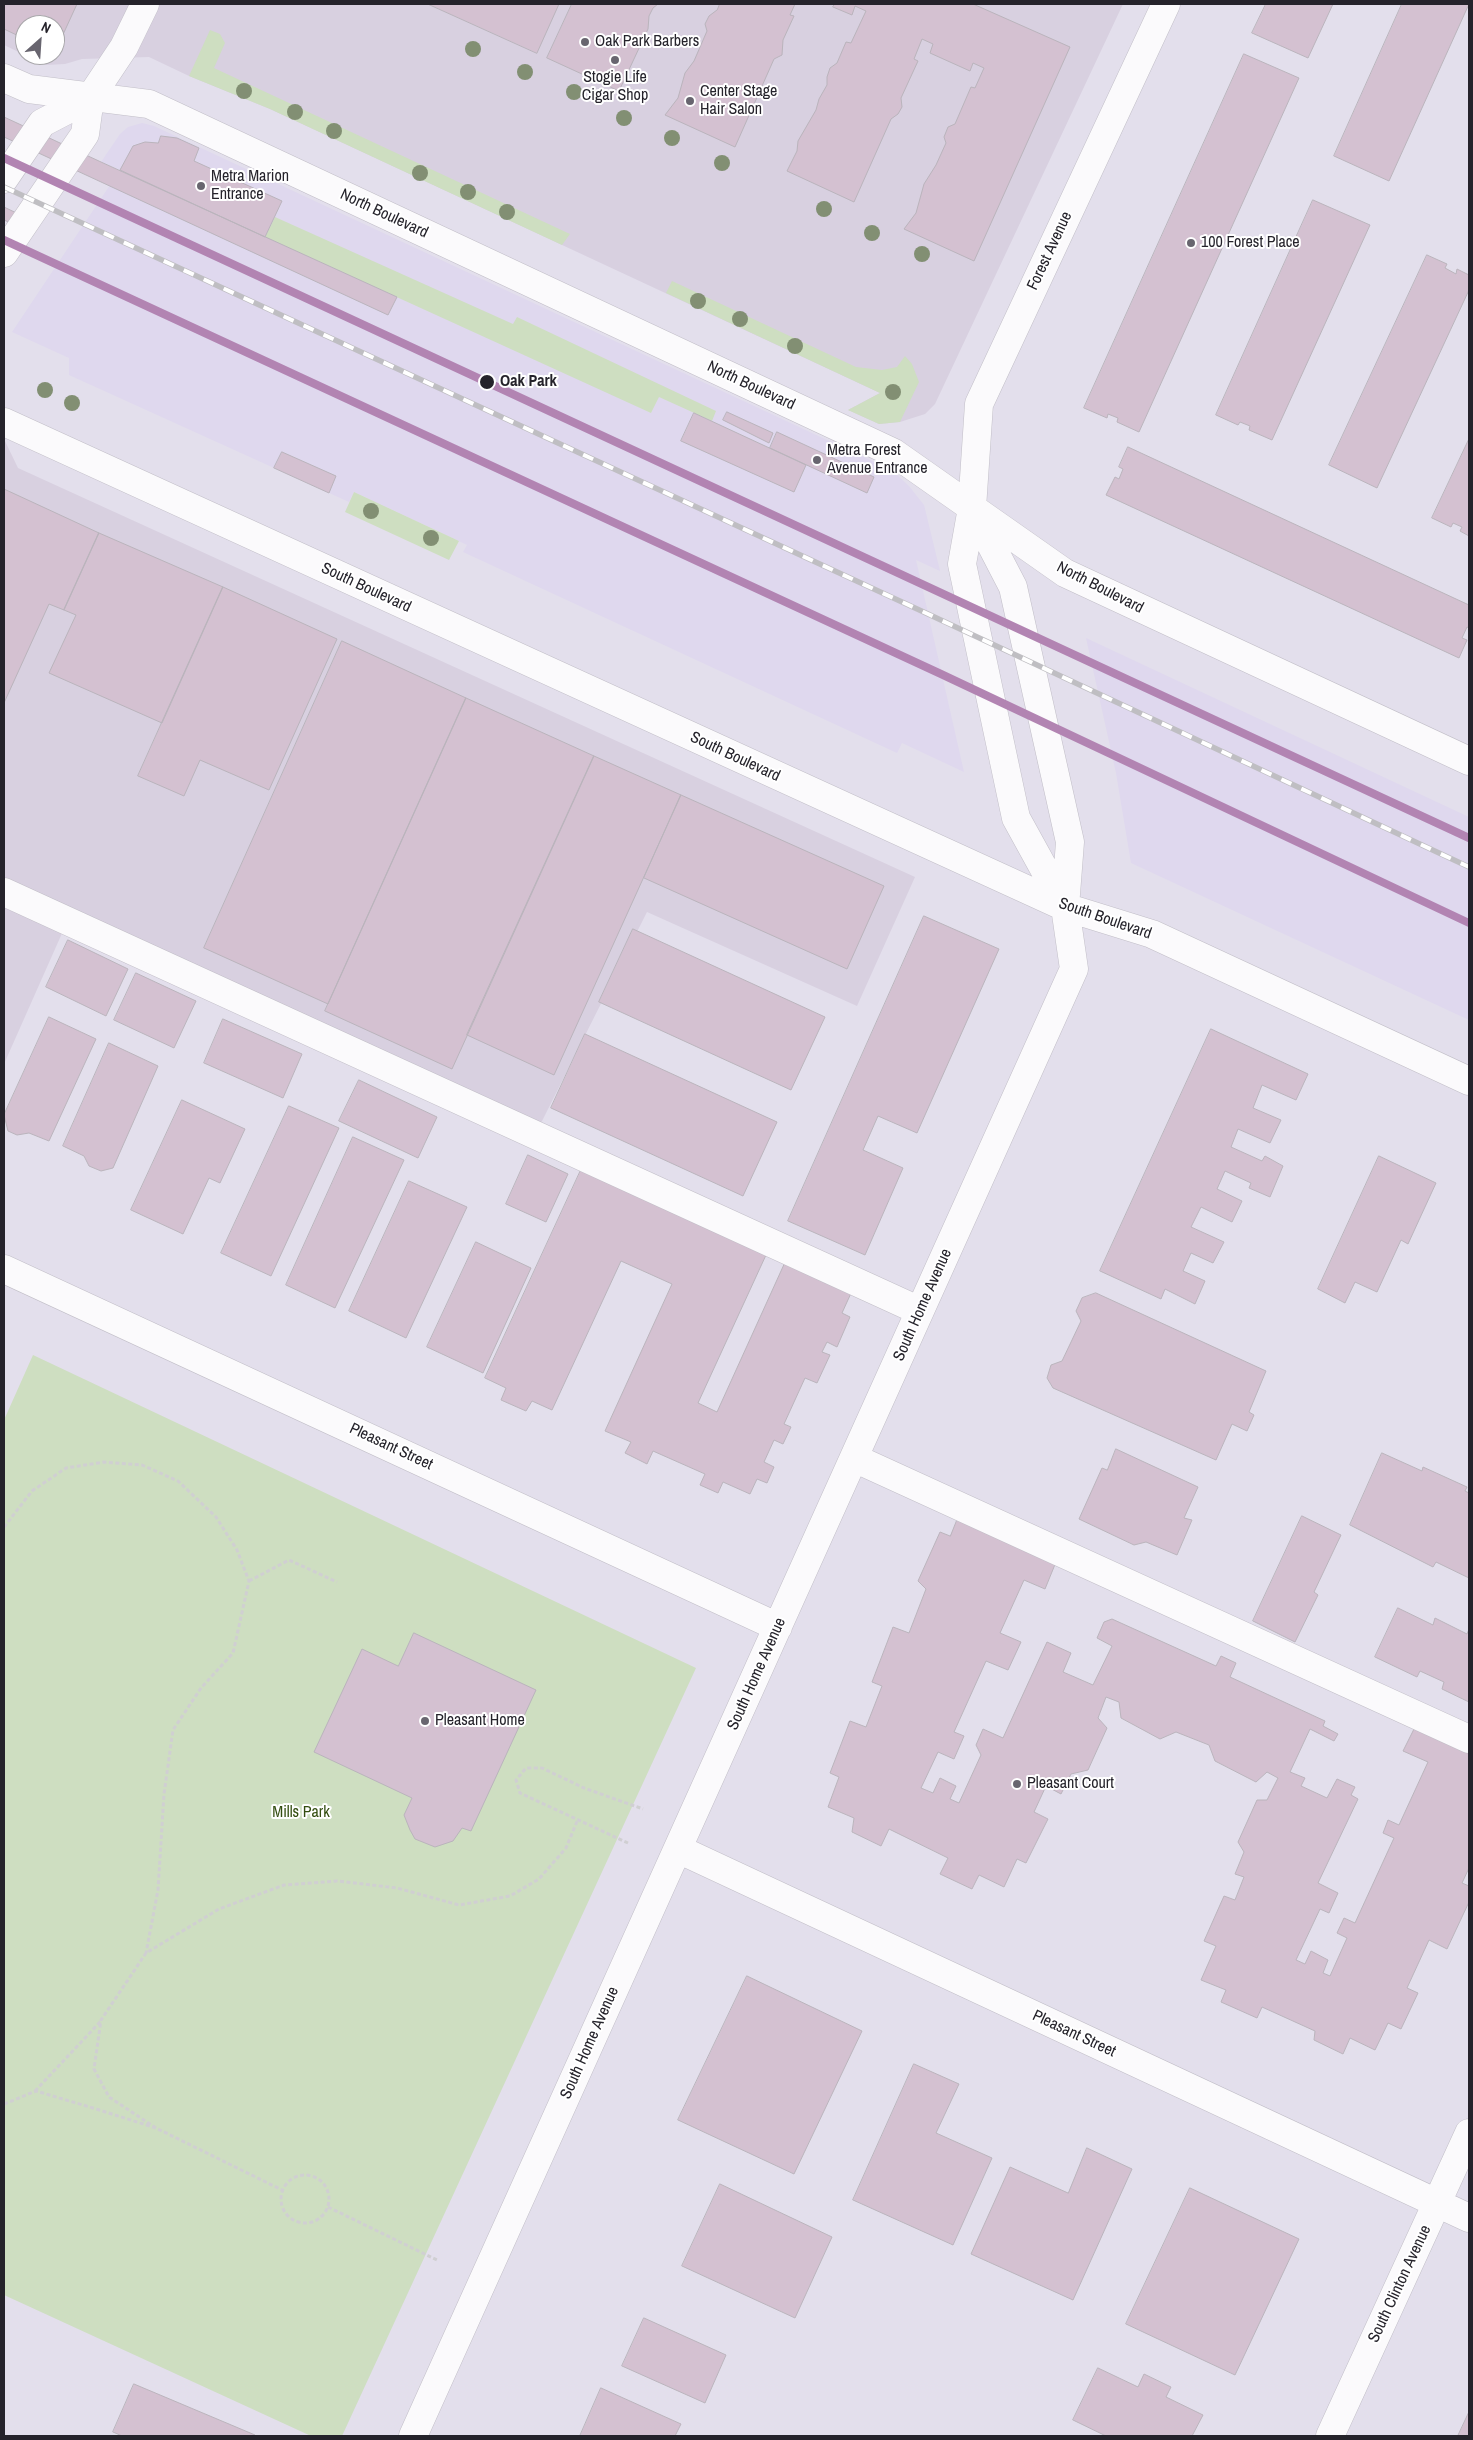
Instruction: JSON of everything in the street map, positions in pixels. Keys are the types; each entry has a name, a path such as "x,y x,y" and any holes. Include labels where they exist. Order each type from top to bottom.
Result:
{"street":[{"path":"4,253 85,134 90,98 124,47 145,4"},
{"name":"Forest Avenue","path":"972,508 980,404 1160,6"},
{"name":"North Boulevard","path":"4,78 29,89 149,104 894,453 1064,573 1469,761"},
{"path":"4,179 42,123 90,98"},
{"name":"South Boulevard","path":"4,422 1065,907 1152,934 1469,1081"},
{"name":"South Home Avenue","path":"972,508 962,564 1016,818 1065,907"},
{"name":"South Home Avenue","path":"413,2436 1074,969 1065,907 1070,842 1013,587 972,508"},
{"path":"4,892 920,1311"},
{"name":"Pleasant Street","path":"4,1269 778,1627"},
{"path":"854,1458 1469,1740"},
{"name":"Pleasant Street","path":"678,1849 1469,2218"},
{"name":"South Clinton Avenue","path":"1330,2436 1469,2133"}],"path":[{"path":"4,1527 32,1491 66,1468 104,1462 142,1465 178,1481 216,1517 237,1550 249,1581 233,1653 201,1688 173,1730 164,1794 158,1890 146,1953 101,2020 35,2092 4,2104"},
{"path":"249,1581 289,1560 337,1582"},
{"path":"628,1843 520,1794 516,1780 526,1768 542,1768 584,1788 643,1809"},
{"path":"146,1953 218,1908 284,1885 337,1881 397,1888 459,1905 510,1896 539,1879 550,1867 566,1848 578,1820"},
{"path":"101,2020 94,2069 110,2097 156,2128 282,2190"},
{"path":"35,2092 156,2128"},
{"path":"309,2175 323,2184 330,2198 328,2207 319,2220 304,2224 296,2223 284,2213 281,2205 282,2190 293,2178 309,2175"},
{"path":"328,2207 437,2260"}],"shaded area":[{"path":"4,4 1123,4 935,404 925,414 900,422 879,424 848,410 880,393 270,109 189,76 149,57 82,59 65,64 65,15 15,15 15,50 4,45"},
{"path":"142,123 154,126 872,461 896,474 909,486 924,505 940,571 916,560 964,772 902,743 897,753 463,552 467,545 354,492 349,502 69,375 69,358 12,332 120,170 101,162 120,134 128,127"},
{"path":"4,439 18,468 915,877 857,1006 647,912 535,1135 67,922 4,1064"},
{"path":"1086,638 1469,817 1469,1020 1131,863 1116,773"}],"green space":[{"path":"210,30 220,34 225,43 214,68 570,234 562,245 270,109 189,76"},
{"path":"275,217 513,324 517,317 716,411 712,421 659,397 651,413 265,237"},
{"path":"672,281 856,367 882,370 897,367 905,356 912,364 919,382 900,422 879,424 848,410 880,393 666,293"},
{"path":"354,492 459,541 449,560 345,512"},
{"name":"Mills Park","path":"33,1355 696,1668 342,2436 311,2436 4,2295 4,1420"}],"building":[{"path":"4,4 77,4 65,30 65,15 15,15 15,34 4,29"},
{"path":"428,4 559,4 537,53"},
{"path":"572,4 658,4 653,8 649,16 648,29 619,91 547,58"},
{"path":"720,4 795,4 790,15 794,16 783,40 782,55 774,59 735,147 665,115 678,98 685,73 694,61 707,31 705,24 709,16 717,10"},
{"path":"835,4 973,4 1070,47 974,261 904,229 916,213 924,184 936,165 946,143 944,137 948,127 955,124 971,87 975,88 984,68 973,63 970,71 930,53 933,44 922,39 914,59 918,61 901,98 902,107 898,114 891,119 854,202 787,171 797,151 798,141 816,110 819,99 827,85 830,68 837,63 846,42 851,43 866,11 855,6 852,15 833,7"},
{"path":"1266,4 1333,4 1308,58 1252,33"},
{"path":"1402,4 1469,4 1389,181 1334,156"},
{"name":"100 Forest Place","path":"1244,54 1299,78 1139,432 1117,422 1118,418 1108,414 1107,418 1084,408"},
{"path":"4,117 397,297 388,315 4,137"},
{"name":"Metra Marion Entrance","path":"161,136 177,138 199,148 194,161 282,201 265,237 120,170 133,146 145,142 158,143"},
{"name":"100 Forest Place","path":"1313,200 1370,225 1272,440 1249,430 1250,426 1240,422 1238,425 1216,415"},
{"path":"4,207 31,220 26,230 4,220"},
{"path":"1427,255 1447,264 1445,268 1456,274 1457,269 1469,275 1469,290 1377,488 1329,465"},
{"path":"727,412 773,433 769,443 723,420"},
{"path":"694,413 806,465 794,492 681,441"},
{"name":"Metra Forest Avenue Entrance","path":"777,432 874,477 867,493 770,448"},
{"path":"1469,439 1469,536 1460,531 1462,527 1453,523 1451,527 1432,518"},
{"path":"1128,447 1469,605 1469,628 1467,627 1462,638 1467,640 1459,658 1106,495 1115,477 1119,479 1123,469 1119,467"},
{"path":"282,452 336,476 329,493 274,468"},
{"path":"4,489 99,533 64,610 49,604 4,703"},
{"path":"99,533 223,587 162,723 49,673 76,615 64,610"},
{"path":"223,587 337,639 269,790 200,760 184,796 138,776"},
{"path":"342,641 466,698 328,1004 204,948"},
{"path":"466,698 594,756 452,1069 325,1011"},
{"path":"594,756 681,795 554,1075 467,1035"},
{"path":"681,795 884,886 847,969 644,878"},
{"path":"924,916 999,949 917,1133 878,1116 863,1150 903,1168 865,1255 788,1221"},
{"path":"633,929 825,1017 791,1090 599,1002"},
{"path":"68,940 128,969 106,1016 46,987"},
{"path":"136,973 196,1001 174,1048 114,1020"},
{"path":"49,1017 96,1039 49,1141 29,1133 17,1135 8,1131 4,1115"},
{"path":"223,1019 302,1054 283,1098 204,1063"},
{"path":"1211,1029 1308,1074 1296,1100 1262,1085 1253,1108 1281,1120 1270,1143 1238,1129 1231,1147 1262,1161 1265,1156 1283,1166 1270,1197 1249,1188 1251,1183 1225,1171 1217,1189 1242,1201 1232,1222 1201,1207 1191,1227 1224,1242 1213,1263 1191,1253 1183,1271 1205,1281 1195,1304 1165,1289 1161,1299 1100,1271"},
{"path":"585,1034 777,1122 743,1196 551,1108"},
{"path":"109,1043 158,1066 113,1168 101,1171 89,1166 84,1156 63,1146"},
{"path":"359,1080 437,1117 418,1158 339,1121"},
{"path":"182,1100 245,1129 220,1183 209,1178 183,1234 131,1210"},
{"path":"289,1106 339,1128 271,1276 221,1253"},
{"path":"353,1137 404,1160 335,1308 286,1285"},
{"path":"528,1155 568,1174 546,1222 506,1204"},
{"path":"1379,1156 1436,1183 1408,1244 1401,1240 1377,1292 1355,1282 1345,1303 1318,1289"},
{"path":"581,1170 766,1255 698,1403 717,1412 786,1260 852,1291 842,1313 850,1317 837,1347 827,1342 822,1352 830,1355 817,1383 805,1378 784,1424 791,1427 783,1444 774,1440 764,1462 774,1467 767,1483 757,1479 750,1494 723,1482 718,1493 700,1485 705,1474 653,1451 647,1464 625,1453 631,1442 605,1431 672,1284 621,1261 552,1410 532,1401 526,1411 501,1400 506,1388 485,1378"},
{"path":"409,1181 467,1207 406,1338 349,1311"},
{"path":"476,1242 531,1268 483,1373 427,1347"},
{"path":"1096,1293 1266,1371 1249,1412 1254,1415 1247,1431 1232,1424 1216,1460 1053,1388 1047,1378 1051,1365 1062,1361 1081,1321 1076,1311 1082,1298"},
{"path":"1116,1449 1198,1487 1184,1518 1192,1520 1177,1555 1146,1542 1134,1545 1079,1519 1102,1468 1107,1470"},
{"path":"1382,1453 1422,1471 1423,1467 1467,1487 1465,1491 1469,1493 1469,1578 1436,1562 1433,1567 1350,1525"},
{"path":"1302,1516 1341,1535 1314,1592 1318,1595 1295,1642 1253,1621"},
{"name":"Pleasant Court","path":"958,1518 1056,1562 1045,1589 1024,1580 1000,1633 1021,1642 1008,1670 986,1661 954,1732 964,1736 954,1759 938,1752 921,1788 933,1793 940,1778 956,1786 950,1799 959,1803 981,1755 976,1745 983,1729 1003,1738 1047,1642 1071,1653 1063,1672 1093,1685 1112,1646 1097,1638 1104,1622 1112,1619 1216,1666 1221,1656 1236,1663 1230,1677 1325,1721 1323,1726 1338,1734 1334,1741 1310,1729 1290,1772 1305,1778 1301,1786 1327,1798 1337,1779 1355,1787 1351,1795 1358,1799 1318,1883 1338,1893 1329,1913 1320,1909 1296,1960 1305,1964 1311,1951 1328,1960 1323,1973 1330,1976 1347,1938 1337,1933 1344,1918 1355,1923 1394,1838 1383,1833 1388,1820 1399,1825 1428,1762 1403,1751 1416,1725 1469,1750 1469,1868 1462,1883 1469,1886 1469,1902 1447,1949 1429,1940 1407,1988 1418,1993 1401,2029 1388,2023 1375,2050 1350,2038 1343,2054 1314,2040 1315,2031 1262,2007 1257,2018 1221,2002 1226,1990 1201,1980 1216,1946 1204,1941 1224,1896 1235,1900 1244,1877 1235,1874 1244,1852 1238,1842 1257,1800 1267,1800 1278,1778 1267,1772 1256,1782 1215,1761 1209,1745 1176,1732 1160,1739 1121,1718 1119,1702 1106,1697 1098,1718 1107,1728 1088,1770 1071,1774 1061,1794 1046,1786 1034,1812 1048,1819 1026,1863 1017,1859 1004,1887 979,1875 972,1889 940,1874 948,1858 889,1829 881,1846 852,1832 854,1818 828,1807 839,1777 830,1773 850,1721 866,1727 882,1686 872,1682 893,1627 909,1633 926,1589 918,1581 940,1532 950,1536"},
{"path":"1398,1608 1433,1625 1435,1618 1467,1634 1469,1629 1469,1702 1442,1689 1444,1682 1420,1671 1417,1677 1375,1657"},
{"name":"Pleasant Home","path":"414,1633 536,1690 471,1831 462,1828 453,1841 435,1847 415,1839 410,1830 404,1815 412,1798 314,1752 362,1649 398,1666"},
{"path":"747,1976 862,2031 794,2174 678,2120"},
{"path":"914,2064 959,2084 936,2133 992,2158 953,2245 853,2200"},
{"path":"1087,2148 1132,2169 1073,2300 971,2254 1010,2167 1068,2193"},
{"path":"720,2184 832,2237 795,2318 682,2266"},
{"path":"1190,2188 1299,2239 1235,2375 1126,2324"},
{"path":"644,2318 726,2355 705,2403 622,2366"},
{"path":"1098,2368 1138,2387 1144,2374 1171,2387 1166,2397 1203,2415 1192,2436 1106,2436 1073,2420"},
{"path":"134,2384 255,2436 122,2436 113,2432"},
{"path":"601,2388 681,2424 675,2436 580,2436"},
{"path":"1469,2412 1469,2436 1458,2436"}],"railway":[{"path":"4,187 928,614 1469,867"}],"transit line":[{"path":"4,158 1469,838"},
{"path":"4,240 941,674 1469,923"}],"place":[{"name":"Oak Park Barbers","path":"585,42"},
{"name":"Stogie Life Cigar Shop","path":"615,60"},
{"name":"Center Stage Hair Salon","path":"690,101"},
{"name":"Metra Marion Entrance","path":"201,186"},
{"name":"100 Forest Place","path":"1191,243"},
{"name":"Oak Park","path":"487,382"},
{"name":"Metra Forest Avenue Entrance","path":"817,460"},
{"name":"Pleasant Home","path":"425,1721"},
{"name":"Pleasant Court","path":"1017,1784"}]}
